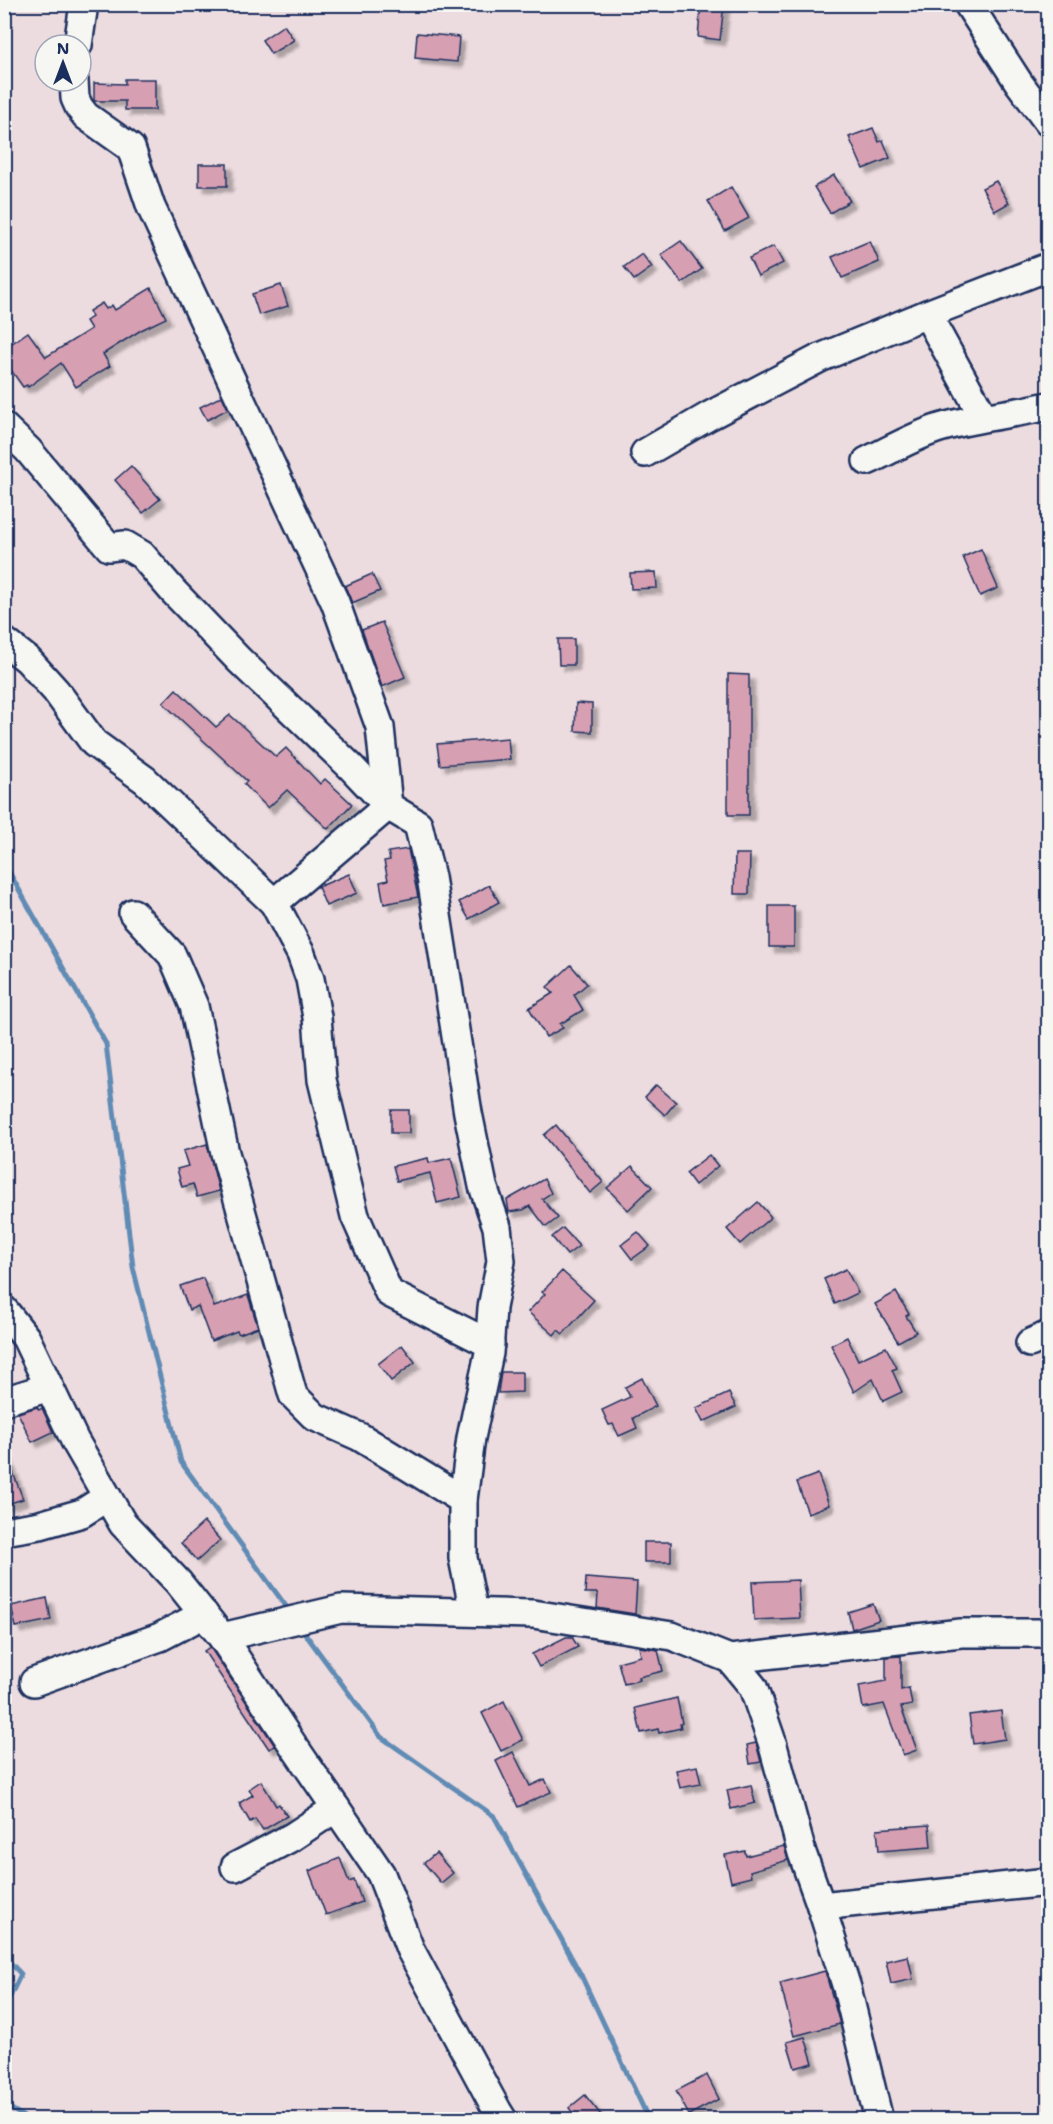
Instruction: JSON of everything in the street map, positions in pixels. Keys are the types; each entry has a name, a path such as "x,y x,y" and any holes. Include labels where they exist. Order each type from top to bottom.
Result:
{"street":[{"path":"80,33 84,4"},
{"path":"968,4 1019,83 1048,122"},
{"path":"75,93 79,107 86,116 131,148 151,207 335,602 380,727 388,806"},
{"path":"645,453 709,416 820,358 1048,267"},
{"path":"927,314 983,416"},
{"path":"867,461 940,427 983,416 1022,412 1048,406"},
{"path":"4,427 28,450 109,547 125,545 142,555 239,660 327,743 388,806 418,824 431,877 468,1113 483,1186 497,1227 501,1261 492,1308 489,1344 471,1438 464,1500 463,1558 474,1612"},
{"path":"4,641 28,660 56,690 94,743 145,780 274,903 301,954 310,979 317,1017 322,1080 355,1215 389,1293 489,1344"},
{"path":"274,903 388,806"},
{"path":"133,913 172,956 194,1006 225,1153 294,1395 315,1417 360,1437 464,1500"},
{"path":"4,1310 26,1338 75,1441 123,1524 178,1582 222,1637 381,1874 410,1949 503,2120"},
{"path":"4,1401 49,1387"},
{"path":"4,1532 40,1525 81,1513 107,1497"},
{"path":"222,1637 341,1610 533,1614 672,1636 730,1659 961,1633 1048,1633"},
{"path":"34,1682 160,1637 204,1614"},
{"path":"730,1659 753,1687 772,1742 801,1853 821,1906 847,1988 879,2120"},
{"path":"235,1867 292,1837 336,1808"},
{"path":"821,1906 1048,1882"}],"building":[{"path":"701,4 724,4 720,40 698,37"},
{"path":"284,25 294,40 271,54 262,40"},
{"path":"417,33 459,37 457,62 415,58"},
{"path":"125,79 155,79 155,110 125,110 125,101 94,101 94,83 125,84"},
{"path":"873,128 879,142 883,140 890,158 863,169 849,137"},
{"path":"199,164 227,164 227,186 199,186"},
{"path":"834,175 850,201 830,213 814,187"},
{"path":"996,181 1009,203 995,211 982,188"},
{"path":"731,187 749,218 725,231 708,201"},
{"path":"681,241 702,269 682,283 661,255"},
{"path":"870,241 879,262 842,278 832,257"},
{"path":"774,246 783,263 758,276 749,258"},
{"path":"642,254 652,267 634,280 624,267"},
{"path":"281,285 288,306 259,315 252,294"},
{"path":"151,288 166,318 141,330 103,354 110,366 76,387 61,363 28,387 27,385 23,387 6,363 10,360 4,349 28,332 46,357 91,329 86,321 92,317 89,311 102,303 106,309 112,305 115,310"},
{"path":"222,396 228,409 207,420 200,407"},
{"path":"131,466 160,499 143,513 115,480"},
{"path":"981,549 998,588 980,596 963,557"},
{"path":"656,572 657,588 631,589 630,573"},
{"path":"372,574 380,591 352,603 345,586"},
{"path":"382,622 405,677 382,687 362,630"},
{"path":"558,639 574,639 574,665 559,665"},
{"path":"728,674 749,675 749,815 728,815"},
{"path":"176,689 216,727 230,715 276,757 286,748 320,784 325,779 352,804 328,829 287,790 268,808 244,784 247,781 163,703"},
{"path":"576,703 592,704 592,732 575,731"},
{"path":"508,738 510,759 440,765 437,744"},
{"path":"408,849 418,897 384,904 380,882 388,880 384,861 390,860 388,852"},
{"path":"735,854 750,854 749,894 734,894"},
{"path":"349,874 357,893 326,906 318,887"},
{"path":"489,885 499,902 469,919 459,902"},
{"path":"769,906 794,906 794,947 769,947"},
{"path":"571,965 587,984 574,995 583,1010 560,1024 563,1028 546,1037 529,1008 553,993 547,987"},
{"path":"656,1085 676,1102 665,1115 645,1097"},
{"path":"391,1110 409,1110 409,1133 391,1133"},
{"path":"556,1125 603,1182 590,1193 544,1135"},
{"path":"207,1144 219,1191 197,1197 193,1184 182,1187 177,1169 188,1166 183,1151"},
{"path":"709,1155 718,1166 695,1185 686,1173"},
{"path":"428,1158 429,1163 451,1158 461,1197 437,1203 430,1173 397,1181 393,1166"},
{"path":"632,1166 652,1187 628,1210 607,1188"},
{"path":"544,1179 551,1193 542,1199 558,1218 546,1227 530,1206 523,1210 509,1212 507,1200"},
{"path":"758,1202 771,1217 740,1244 727,1229"},
{"path":"563,1228 579,1246 567,1255 552,1237"},
{"path":"638,1232 650,1246 632,1259 621,1245"},
{"path":"846,1269 858,1293 835,1304 824,1279"},
{"path":"562,1271 594,1300 563,1334 558,1330 554,1335 528,1312 545,1294 542,1292"},
{"path":"203,1278 214,1307 248,1295 258,1327 239,1334 237,1331 211,1341 198,1306 189,1310 180,1286"},
{"path":"896,1292 916,1332 898,1342 875,1304"},
{"path":"847,1337 858,1360 886,1347 897,1368 892,1370 902,1392 883,1401 873,1379 854,1392 831,1345"},
{"path":"402,1345 415,1362 391,1381 378,1364"},
{"path":"501,1372 522,1372 522,1392 498,1393"},
{"path":"642,1378 656,1406 633,1418 637,1428 619,1436 613,1424 609,1425 602,1410 630,1397 625,1387"},
{"path":"729,1393 736,1407 703,1422 696,1408"},
{"path":"37,1407 39,1410 42,1408 53,1432 32,1442 18,1413"},
{"path":"4,1454 6,1454 23,1499 4,1505"},
{"path":"818,1474 829,1505 808,1513 797,1482"},
{"path":"204,1522 220,1540 197,1561 181,1543"},
{"path":"644,1542 671,1542 671,1562 644,1562"},
{"path":"586,1578 637,1582 635,1614 597,1608 598,1593 585,1593"},
{"path":"798,1580 800,1618 754,1620 752,1582"},
{"path":"47,1598 51,1620 16,1627 11,1606"},
{"path":"873,1604 879,1620 852,1629 848,1612"},
{"path":"566,1637 572,1637 578,1647 539,1667 532,1654"},
{"path":"210,1647 275,1746 269,1749 204,1651"},
{"path":"639,1647 658,1650 663,1671 639,1677 640,1680 624,1684 618,1662 641,1656"},
{"path":"901,1656 901,1690 909,1688 912,1705 901,1707 917,1750 903,1755 884,1704 863,1708 859,1686 886,1681 886,1657"},
{"path":"677,1698 681,1728 659,1733 658,1729 641,1733 635,1708"},
{"path":"504,1701 523,1740 501,1751 482,1713"},
{"path":"1001,1711 1005,1739 973,1744 969,1715"},
{"path":"756,1743 761,1762 750,1764 747,1745"},
{"path":"513,1752 530,1786 545,1779 551,1792 518,1807 496,1761"},
{"path":"697,1766 701,1784 680,1788 676,1770"},
{"path":"261,1781 276,1806 279,1804 287,1816 263,1830 255,1819 250,1822 239,1803 253,1795 249,1789"},
{"path":"751,1785 755,1803 731,1809 727,1790"},
{"path":"929,1825 931,1847 879,1851 877,1829"},
{"path":"784,1846 788,1860 750,1871 751,1877 731,1882 725,1855 745,1851 746,1856"},
{"path":"436,1853 453,1873 441,1883 424,1863"},
{"path":"340,1858 349,1882 354,1880 362,1902 326,1915 309,1871"},
{"path":"908,1956 913,1979 891,1984 886,1961"},
{"path":"825,1971 840,2024 794,2036 780,1983"},
{"path":"805,2037 813,2063 795,2068 787,2042"},
{"path":"707,2075 719,2099 689,2115 676,2091"},
{"path":"585,2095 605,2120 578,2120 569,2108"}],"waterway":[{"path":"4,863 106,1044 133,1267 181,1462 288,1609"},
{"path":"301,1628 381,1737 494,1816 581,1975 649,2120"},
{"path":"4,1956 21,1974 4,2009"},
{"path":"4,2104 24,2117 24,2120"}]}
